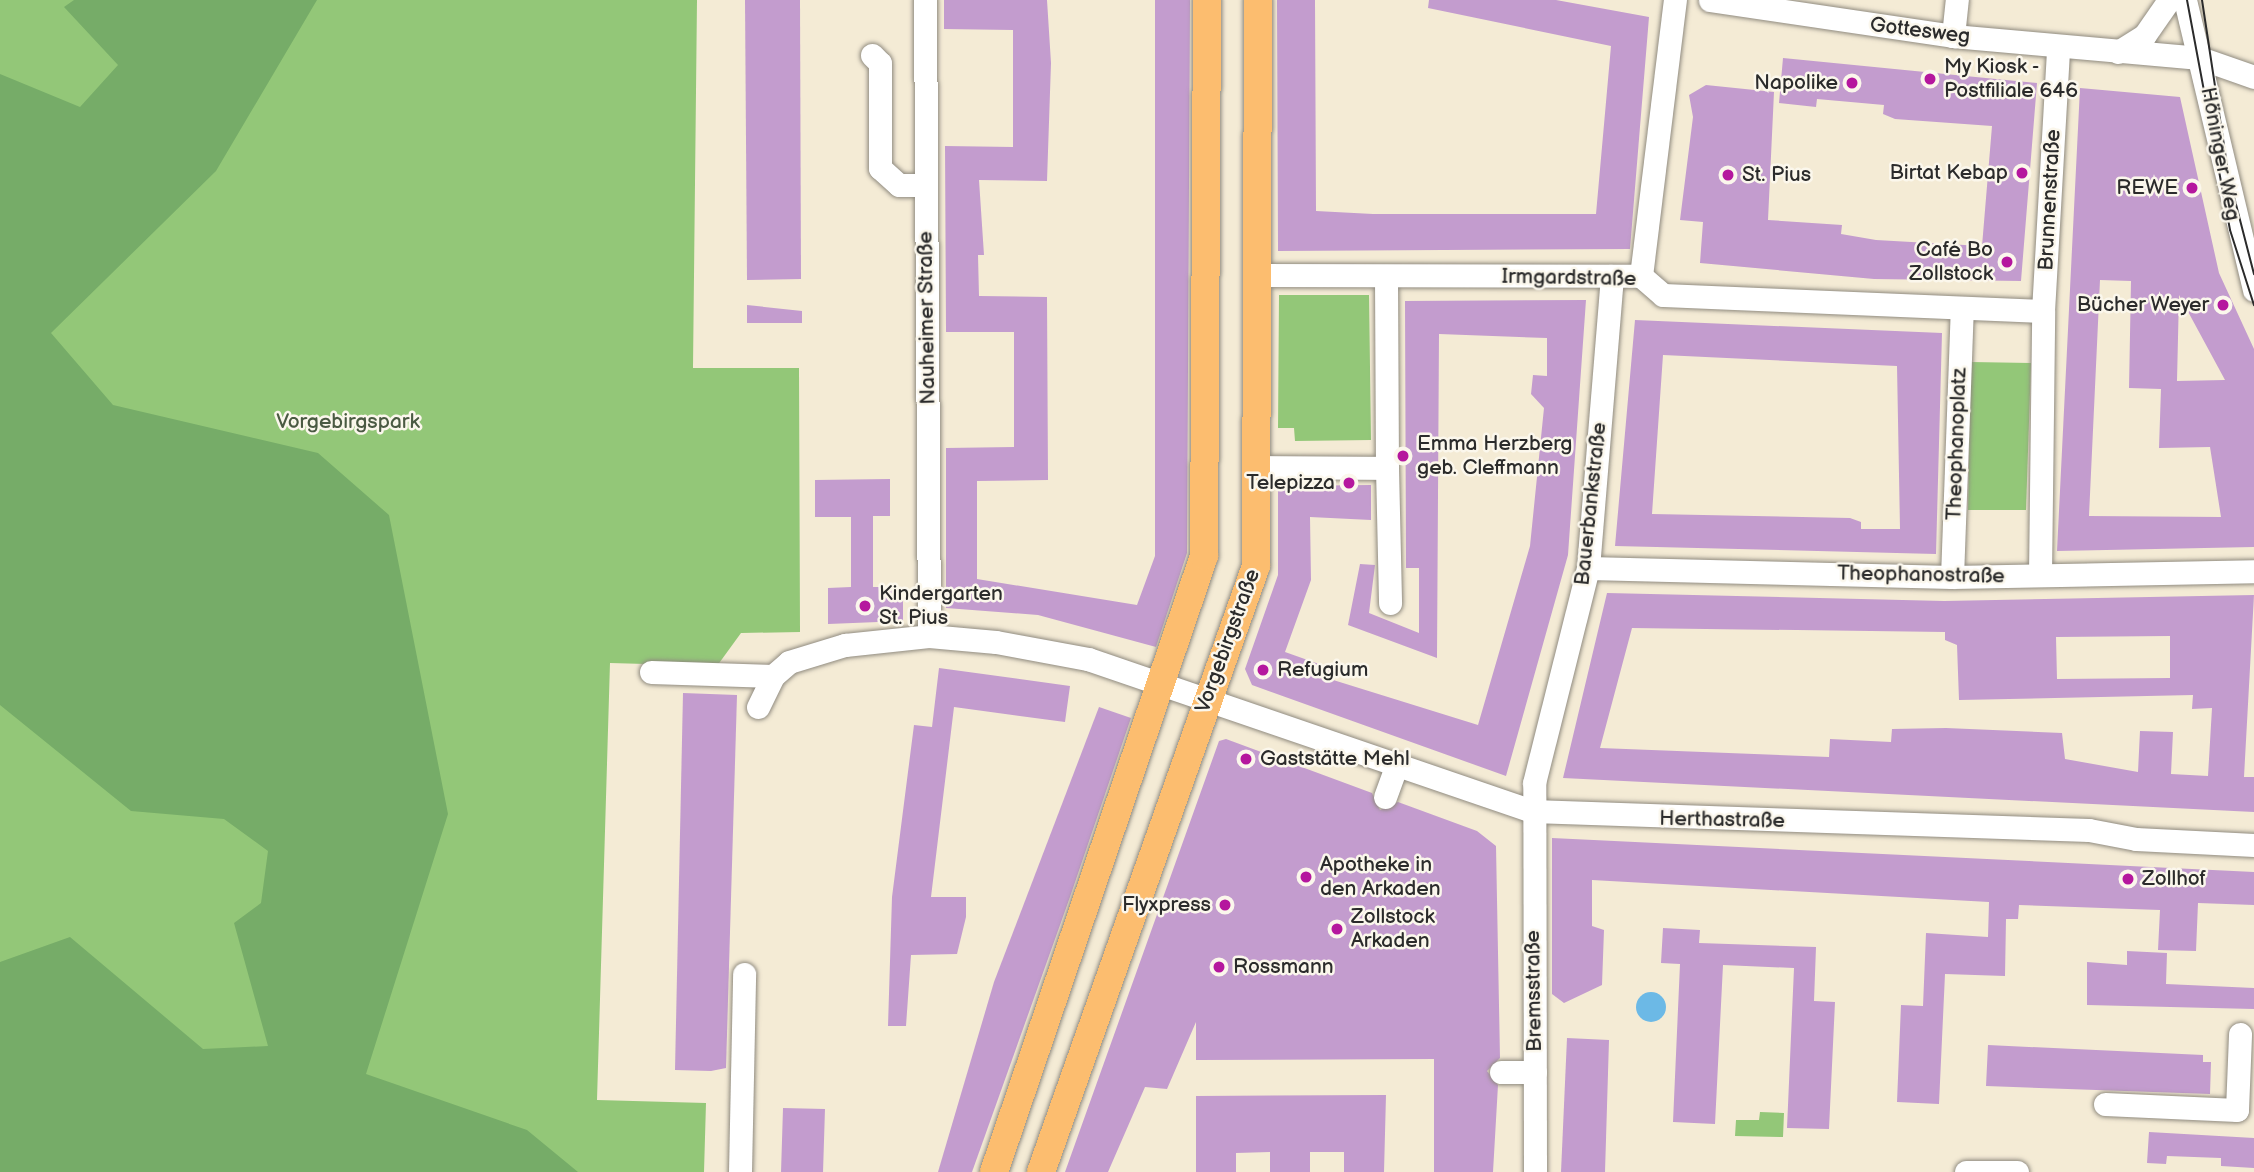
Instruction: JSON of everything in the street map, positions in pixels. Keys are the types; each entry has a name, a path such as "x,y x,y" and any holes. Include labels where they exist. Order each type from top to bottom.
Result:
{"main road":[{"path":"995,1172 1164,683 1204,556 1207,0"},
{"name":"Vorgebirgstraße","path":"1041,1172 1256,566 1258,0"}],"street":[{"name":"Nauheimer Straße","path":"925,0 929,636"},
{"path":"1642,276 1675,0"},
{"name":"Gottesweg","path":"1710,0 1953,36 2058,48 2200,58 2254,77"},
{"path":"1953,36 1956,0"},
{"path":"2118,52 2144,36 2169,0"},
{"name":"Höninger Weg","path":"2185,0 2200,58 2235,229 2254,290"},
{"name":"Höninger Weg","path":"2200,58 2202,0"},
{"name":"Brunnenstraße","path":"2043,312 2058,48"},
{"path":"872,55 880,62 880,168 899,185 926,185"},
{"name":"Irmgardstraße","path":"1257,275 1642,276 1664,295 2043,312"},
{"path":"1386,276 1390,603"},
{"name":"Bauerbankstraße","path":"1532,811 1588,568 1612,276"},
{"name":"Theophanoplatz","path":"1952,577 1962,310"},
{"path":"2040,575 2043,312"},
{"path":"1258,467 1387,468"},
{"name":"Theophanostraße","path":"1588,568 1952,577 2254,571"},
{"name":"Herthastraße","path":"773,676 789,662 845,645 929,636 1088,659 1532,811 2089,830 2136,839 2254,845"},
{"path":"650,672 773,676 758,707"},
{"path":"1385,797 1396,766"},
{"name":"Bremsstraße","path":"1532,811 1535,1172"},
{"path":"740,1172 744,974"},
{"path":"2105,1104 2237,1110 2241,1034"},
{"path":"1501,1072 1535,1072"},
{"path":"1966,1172 2017,1172"}],"green space":[{"name":"Vorgebirgspark","path":"0,0 697,0 693,368 799,368 800,632 741,633 717,666 610,663 597,1100 706,1103 704,1172 0,1172"},
{"path":"74,0 317,0 216,171 51,333 113,405 318,453 389,515 448,814 366,1074 527,1130 578,1172 0,1172 0,962 70,937 203,1049 268,1046 234,923 261,903 268,851 224,819 131,811 0,705 0,74 80,107 118,65 64,7"},
{"path":"1279,295 1369,295 1371,440 1295,441 1294,428 1278,428"},
{"path":"1971,362 2031,363 2026,510 1968,510"},
{"path":"1760,1112 1784,1113 1783,1137 1735,1136 1736,1120 1759,1120"}],"water":[{"path":"1651,992 1662,996 1666,1007 1662,1018 1651,1022 1640,1018 1636,1007 1640,996"}],"building":[{"path":"745,0 800,0 801,279 747,280"},
{"path":"944,0 1047,0 1051,63 1047,181 979,180 984,255 978,255 979,296 1047,297 1048,480 977,481 977,579 1137,605 1155,556 1155,0 1190,0 1187,553 1156,647 1038,615 946,608 946,448 1014,447 1014,332 946,332 945,146 1013,147 1013,30 944,29"},
{"path":"1277,0 1315,0 1316,211 1373,214 1596,214 1611,46 1428,8 1429,0 1556,0 1649,17 1630,249 1278,251"},
{"path":"1783,58 2037,83 2021,281 1874,279 1700,263 1703,222 1680,220 1693,117 1689,95 1706,85 1774,92 1768,220 1842,225 1841,234 1876,240 1982,246 1992,126 1895,119 1883,114 1884,105 1817,99 1816,107 1779,103"},
{"path":"2080,88 2180,97 2219,273 2254,349 2254,547 2057,551","holes":["2100,280 2131,281 2129,388 2161,389 2159,448 2210,447 2221,517 2089,516","2179,295 2225,380 2177,381"]},
{"path":"1586,300 1568,555 1506,776 1252,685 1245,669 1278,575 1278,486 1371,485 1371,520 1310,517 1311,580 1285,652 1333,669 1330,679 1478,725 1530,546 1544,408 1531,394 1533,375 1547,376 1547,338 1439,334 1437,658 1348,625 1360,564 1375,565 1369,613 1419,633 1419,568 1406,568 1405,301"},
{"path":"747,305 802,311 802,323 747,323"},
{"path":"1635,320 1942,333 1936,554 1615,546","holes":["1663,355 1897,366 1900,529 1861,529 1861,522 1850,518 1652,514"]},
{"path":"890,479 890,516 873,516 873,587 903,587 903,621 828,624 828,588 851,587 851,517 815,517 815,480"},
{"path":"1607,593 1944,601 2254,595 2244,777 2254,777 2254,812 1563,778","holes":["1632,628 1945,632 1945,640 1957,645 1959,700 2193,695 2192,709 2212,708 2208,776 2171,774 2173,732 2140,731 2138,772 2065,759 2062,733 1946,728 1892,729 1891,742 1830,739 1829,757 1600,748","2170,636 2170,678 2057,679 2056,637"]},
{"path":"939,668 1070,686 1065,722 954,707 931,897 966,897 966,917 957,954 911,955 906,1026 888,1026 892,897 914,725 932,727"},
{"path":"683,693 737,695 726,1068 711,1071 675,1070"},
{"path":"1099,707 1131,718 1070,897 972,1172 938,1172 994,982"},
{"path":"1226,739 1372,793 1380,810 1398,802 1477,831 1496,846 1500,1058 1487,1071 1498,1085 1493,1172 1434,1172 1434,1059 1196,1060 1196,1022 1167,1089 1145,1087 1108,1172 1065,1172 1219,741"},
{"path":"1552,838 2254,872 2254,905 2198,903 2196,951 2158,950 2160,910 2019,905 2018,919 2006,919 2005,976 1945,974 1939,1104 1897,1102 1901,1005 1923,1006 1926,933 1988,937 1989,902 1592,880 1592,926 1604,930 1602,985 1564,1003 1552,994"},
{"path":"1663,928 1700,930 1699,943 1816,947 1814,1001 1835,1002 1829,1129 1787,1128 1794,968 1723,965 1715,1124 1673,1122 1680,964 1661,963"},
{"path":"2127,951 2167,953 2166,984 2254,988 2254,1009 2087,1005 2087,962 2127,965"},
{"path":"1567,1038 1609,1040 1605,1172 1561,1172"},
{"path":"1988,1045 2203,1055 2203,1062 2211,1062 2210,1094 1986,1086"},
{"path":"1386,1095 1384,1172 1344,1172 1344,1152 1310,1152 1310,1172 1270,1172 1270,1152 1236,1153 1236,1172 1196,1172 1196,1096"},
{"path":"783,1108 825,1109 823,1172 781,1172"},
{"path":"2149,1132 2254,1138 2254,1168 2221,1166 2221,1158 2167,1156 2166,1164 2147,1163"}],"tram line":[{"path":"2187,0 2230,230 2254,305"},
{"path":"2202,0 2227,165"},
{"path":"2232,189 2254,274"}],"place":[{"name":"My Kiosk - Postfiliale 646","path":"1930,79"},
{"name":"Napolike","path":"1852,83"},
{"name":"Birtat Kebap","path":"2022,173"},
{"name":"St. Pius","path":"1728,175"},
{"name":"REWE","path":"2192,188"},
{"name":"Café Bo Zollstock","path":"2007,262"},
{"name":"Bücher Weyer","path":"2223,305"},
{"name":"Emma Herzberg geb. Cleffmann","path":"1403,456"},
{"name":"Telepizza","path":"1349,483"},
{"name":"Kindergarten St. Pius","path":"865,606"},
{"name":"Refugium","path":"1263,670"},
{"name":"Gaststätte Mehl","path":"1246,759"},
{"name":"Apotheke in den Arkaden","path":"1306,877"},
{"name":"Zollhof","path":"2128,879"},
{"name":"Flyxpress","path":"1225,905"},
{"name":"Zollstock Arkaden","path":"1337,929"},
{"name":"Rossmann","path":"1219,967"}]}
